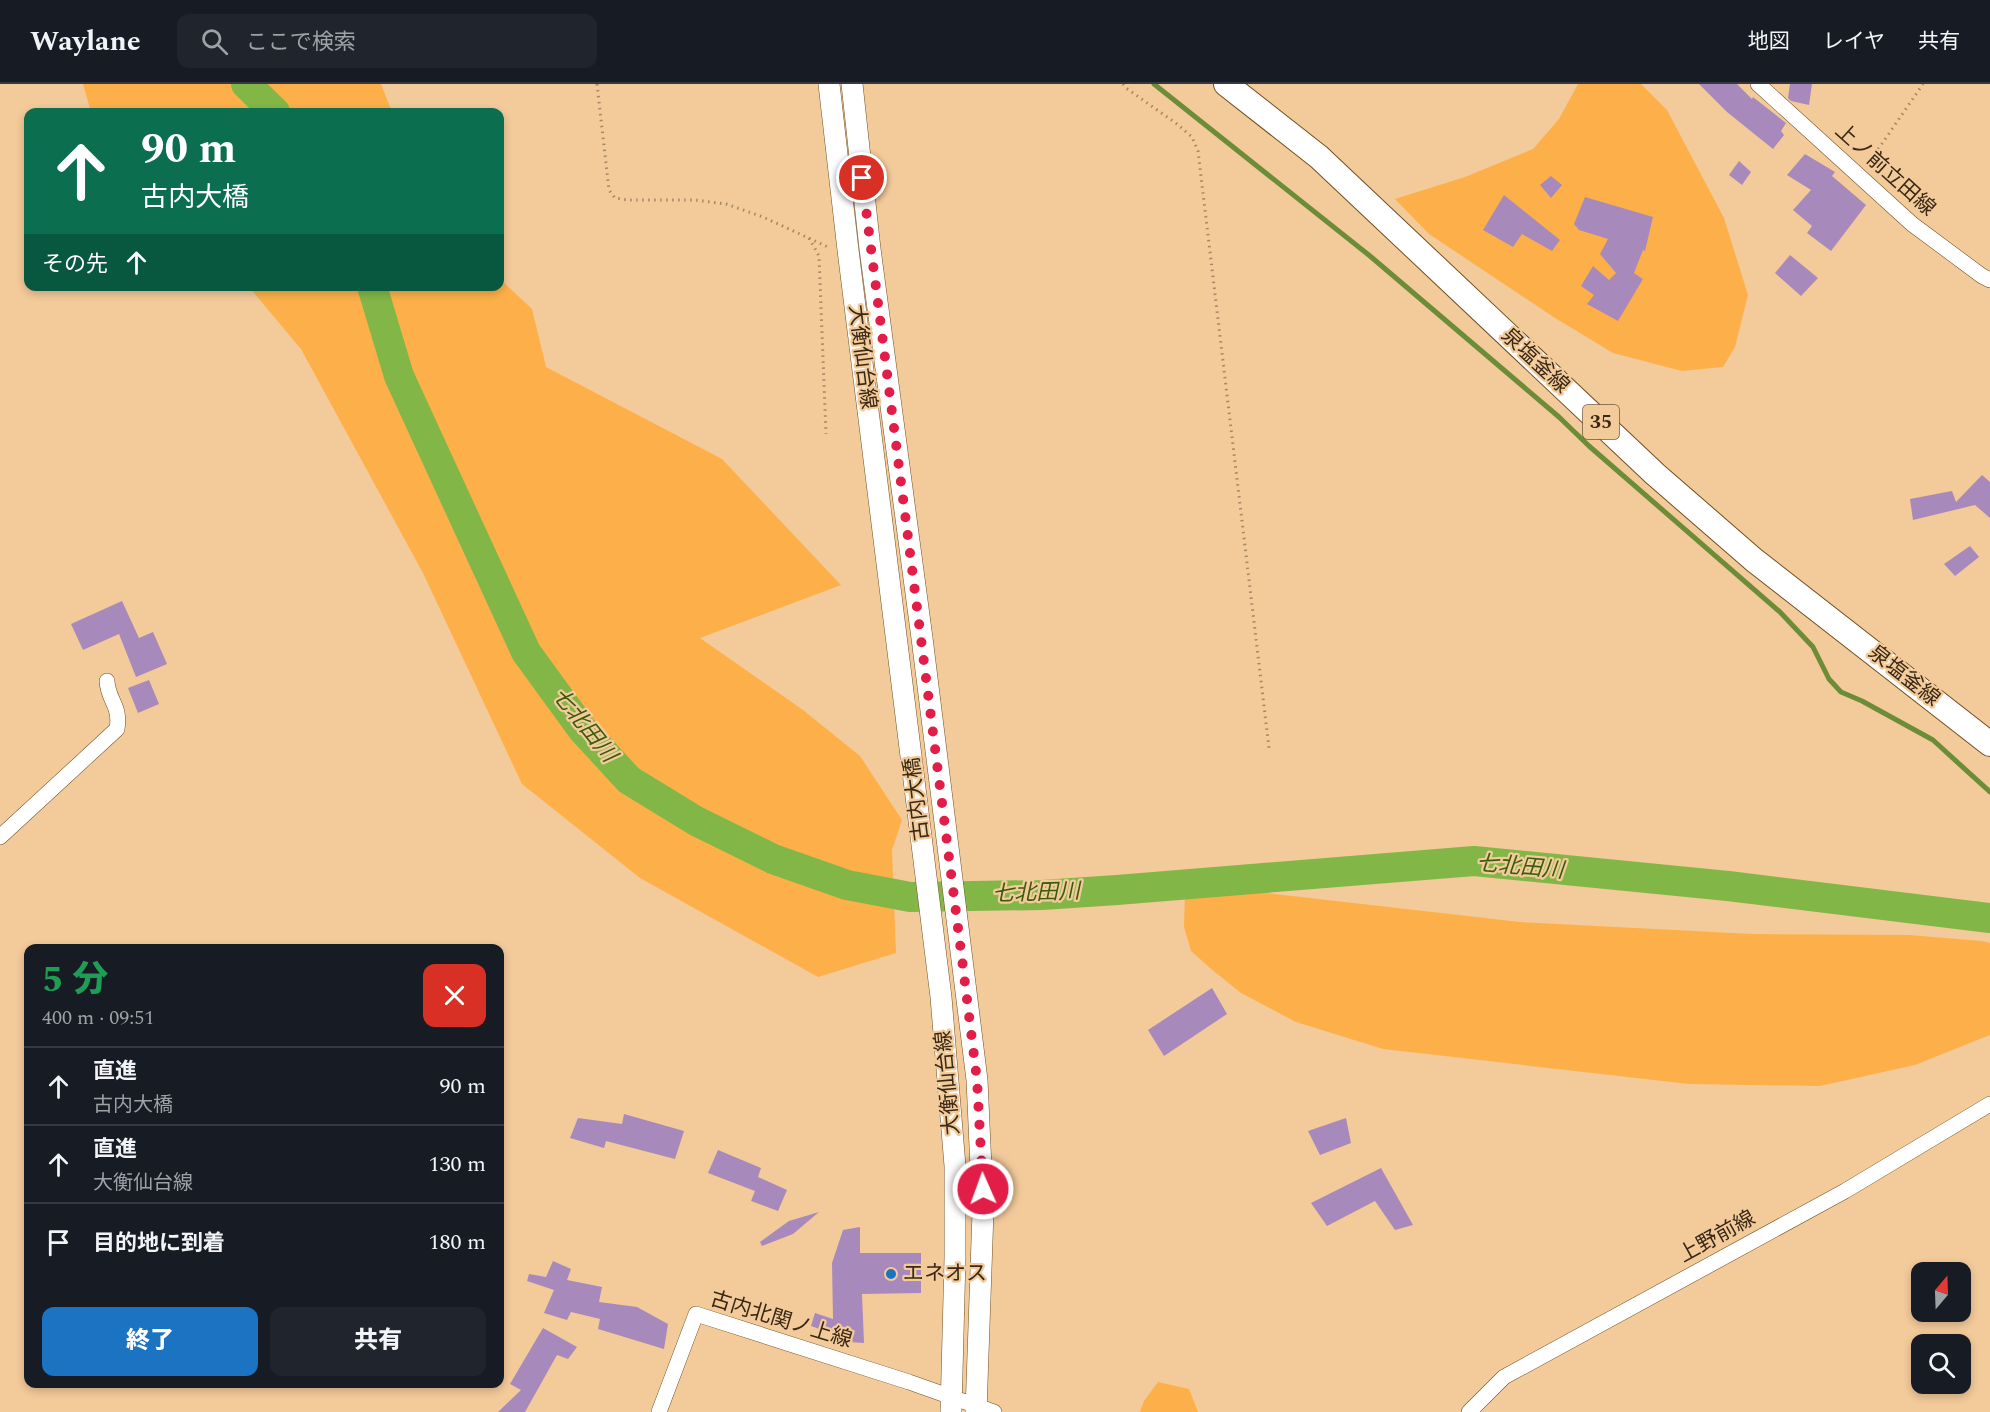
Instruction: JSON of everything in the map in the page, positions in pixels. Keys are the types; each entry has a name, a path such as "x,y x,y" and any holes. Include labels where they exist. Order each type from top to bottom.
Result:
{"main road":[{"name":"大衡仙台線","path":"829,84 897,629"},
{"name":"大衡仙台線","path":"852,84 871,254 922,638"},
{"name":"泉塩釜線","path":"1226,84 1319,157 1655,474 1754,560 1990,744"},
{"name":"古内大橋","path":"897,629 938,969"},
{"name":"古内大橋","path":"922,638 963,967"},
{"name":"大衡仙台線","path":"963,967 977,1080 983,1212 982,1410"},
{"name":"大衡仙台線","path":"938,969 955,1166 956,1258 951,1405"},
{"path":"941,997 966,995"}],"street":[{"name":"上ノ前立田線","path":"1758,84 1912,224 1990,280"},
{"path":"0,837 117,729 119,716 108,691 107,681"},
{"name":"上野前線","path":"1468,1412 1504,1377 1845,1191 1990,1104"},
{"name":"古内北関ノ上線","path":"659,1412 696,1314 951,1405"},
{"path":"951,1405 982,1410"}],"path":[{"path":"597,84 609,190 615,198 695,200 726,204 809,236 832,248 848,250"},
{"path":"1124,84 1126,88 1192,137 1198,151 1269,748"},
{"path":"1860,176 1923,84"},
{"path":"809,236 819,256 826,434"}],"shaded area":[{"path":"83,84 381,84 390,108 90,108"},
{"path":"1578,84 1641,84 1667,110 1724,218 1748,295 1735,347 1723,367 1682,371 1613,353 1555,318 1429,234 1395,199 1465,177 1533,149 1559,119"},
{"path":"504,283 532,309 546,367 722,459 841,585 700,638 803,710 860,756 902,820 892,850 896,953 818,977 640,878 522,784 423,573 301,349 252,291 504,291"},
{"path":"1190,886 1520,922 1751,934 1909,935 1982,941 1990,943 1990,1035 1915,1065 1820,1086 1689,1084 1383,1049 1296,1022 1241,993 1210,968 1191,951 1184,927 1185,893"},
{"path":"1158,1382 1189,1389 1198,1412 1140,1412 1144,1401"}],"building":[{"path":"1699,84 1737,84 1752,99 1753,97 1786,123 1781,131 1784,135 1773,149 1727,112"},
{"path":"1790,84 1812,84 1809,105 1791,101 1788,98"},
{"path":"1805,154 1835,172 1832,176 1866,205 1831,251 1807,233 1812,226 1793,210 1811,190 1787,175"},
{"path":"1739,161 1751,172 1742,185 1729,175"},
{"path":"1551,176 1562,185 1551,198 1540,185"},
{"path":"1504,195 1560,240 1552,251 1522,234 1513,247 1483,230"},
{"path":"1585,197 1653,217 1645,251 1643,250 1634,273 1643,279 1618,321 1587,304 1594,295 1581,286 1593,266 1609,280 1616,273 1600,254 1608,239 1579,230 1574,224"},
{"path":"1790,255 1818,278 1801,296 1775,273"},
{"path":"1982,475 1990,482 1990,518 1975,505 1913,520 1910,499 1952,491 1956,502"},
{"path":"1970,546 1979,557 1955,576 1944,564"},
{"path":"122,601 139,638 153,632 167,664 136,677 119,634 83,650 71,624"},
{"path":"149,680 159,704 138,713 128,688"},
{"path":"1212,988 1227,1014 1164,1056 1148,1030"},
{"path":"624,1114 684,1131 675,1159 606,1141 604,1148 570,1138 578,1118 622,1124"},
{"path":"1346,1118 1351,1143 1320,1155 1308,1131"},
{"path":"718,1150 761,1168 758,1177 787,1190 778,1211 751,1201 755,1191 708,1173"},
{"path":"1381,1168 1413,1225 1395,1230 1375,1201 1327,1226 1311,1203"},
{"path":"819,1212 793,1234 762,1246 760,1242 789,1221"},
{"path":"860,1227 860,1253 921,1253 921,1293 862,1294 864,1343 834,1341 834,1334 811,1326 815,1313 833,1319 832,1263 843,1230"},
{"path":"553,1261 571,1269 567,1280 602,1287 599,1302 637,1307 668,1324 664,1349 598,1329 600,1319 571,1312 567,1320 544,1313 554,1290 527,1281 529,1274 546,1277"},
{"path":"543,1328 577,1347 568,1359 557,1355 525,1412 498,1412 521,1390 510,1384"}],"waterway":[{"name":"七北田川","path":"246,84 271,108"},
{"path":"1154,84 1370,256 1559,417 1589,446 1780,612 1813,647 1829,679 1841,692 1933,740 1990,792"},
{"name":"七北田川","path":"374,291 399,376 526,652 582,729 629,780 696,821 773,859 847,885 910,897 1042,895 1474,861 1728,886 1990,918"}],"place":[{"name":"エネオス","path":"891,1274"}],"route":[{"path":"862,178 977,1080 983,1189"}]}
